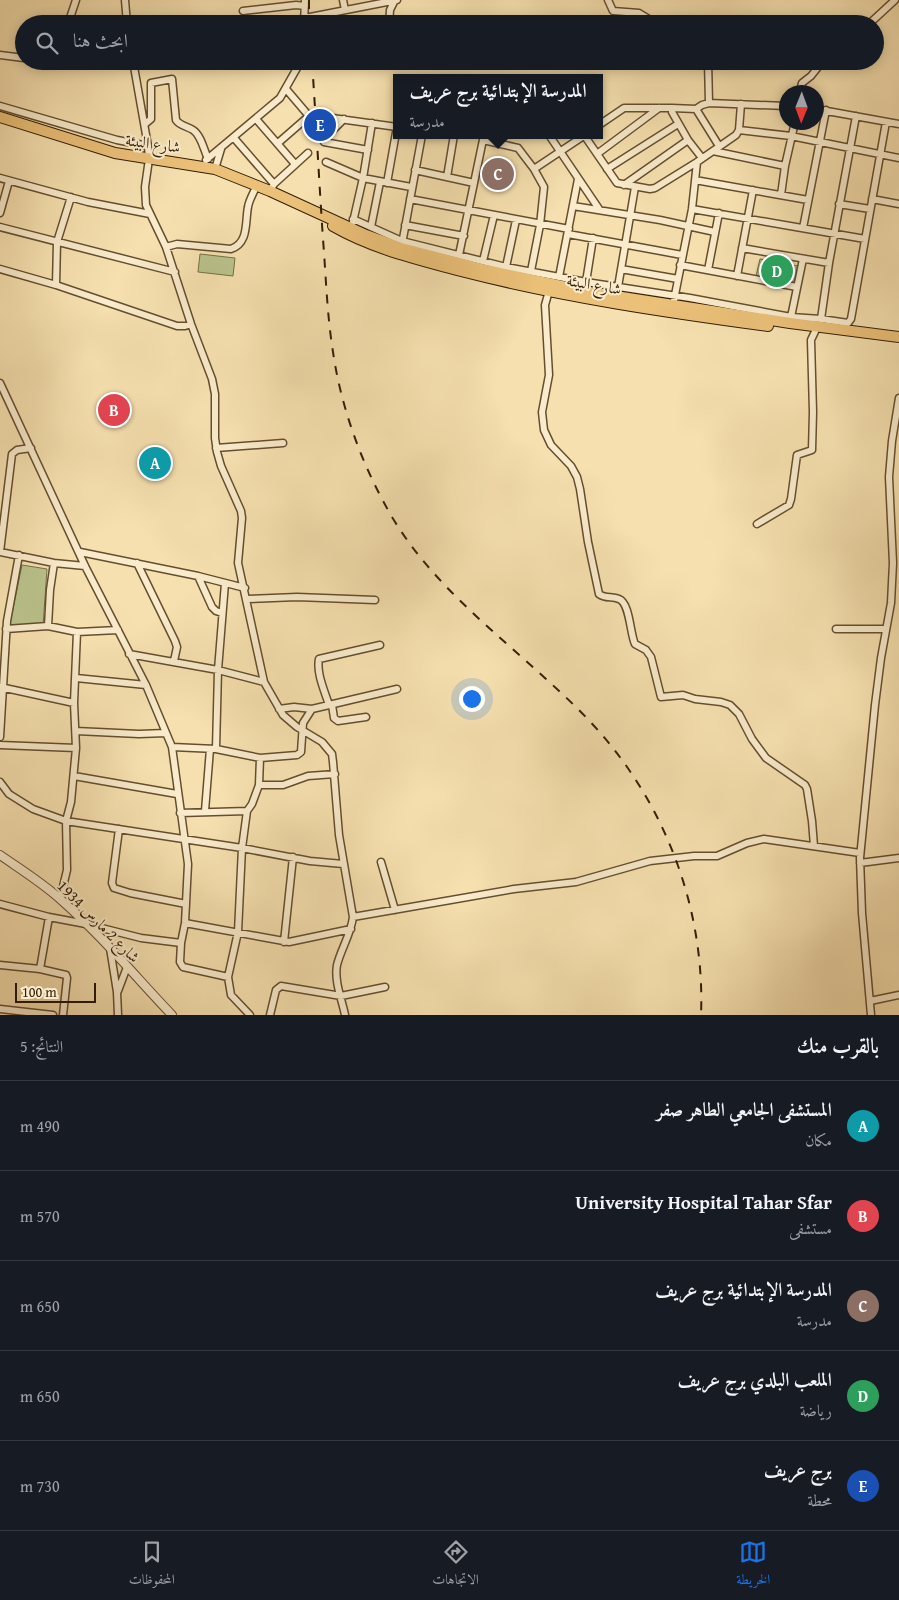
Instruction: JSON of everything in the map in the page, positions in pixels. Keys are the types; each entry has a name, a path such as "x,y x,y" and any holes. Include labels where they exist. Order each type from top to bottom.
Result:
{"main road":[{"name":"شارع البيئة","path":"0,117 115,153 199,165 257,185 272,187 298,205 354,238 561,286 674,305 899,337"},
{"name":"شارع البيئة","path":"298,205 352,224 401,248 549,291 674,305"},
{"name":"شارع البيئة","path":"818,326 899,343"}],"street":[{"path":"71,15 76,0"},
{"path":"125,0 126,15"},
{"path":"342,0 345,10"},
{"path":"608,0 613,11 639,13 642,15"},
{"path":"879,15 895,0"},
{"path":"326,15 379,2 396,1"},
{"path":"390,15 390,10 396,1"},
{"path":"243,12 305,3"},
{"path":"0,55 15,57"},
{"path":"135,70 148,146 146,205 166,247 214,387 216,448 221,466 241,511 238,563 245,588 264,682 279,709 288,719 301,730 318,738 332,754 339,835 353,917 351,929 340,955 336,972 345,1015"},
{"path":"199,165 222,148 280,98 297,70"},
{"path":"708,70 709,103"},
{"path":"801,85 802,82 816,70"},
{"path":"145,124 151,119 151,83 172,79 176,120 178,123 195,131 208,159"},
{"path":"278,143 309,116 286,90"},
{"path":"603,122 624,108 696,109 709,103 779,106"},
{"path":"587,139 617,183 635,187 655,188 733,137 739,130 742,104"},
{"path":"0,106 117,140 148,146"},
{"path":"597,154 659,108"},
{"path":"672,108 673,116 700,160 674,305"},
{"path":"696,109 719,146"},
{"path":"803,228 826,110 899,124"},
{"path":"757,524 789,505 797,455 812,450 811,340 818,326 856,116"},
{"path":"325,117 393,126"},
{"path":"256,119 295,164"},
{"path":"344,119 325,138 324,142 368,150"},
{"path":"372,123 363,178 352,224 371,227 401,248 459,255 506,267 618,287 674,305 791,317 818,326 848,323 850,321 886,122"},
{"path":"607,169 678,124"},
{"path":"739,130 791,136 899,158"},
{"path":"781,195 793,130"},
{"path":"234,138 272,187 308,153"},
{"path":"371,227 394,139"},
{"path":"401,248 421,139"},
{"path":"447,177 453,139"},
{"path":"459,255 470,210 483,139"},
{"path":"486,139 518,148 534,169 544,187 540,225 531,271"},
{"path":"551,139 599,210"},
{"path":"534,169 578,139"},
{"path":"624,185 688,140"},
{"path":"215,169 222,148"},
{"path":"713,151 785,166"},
{"path":"326,162 363,178 411,187"},
{"path":"415,170 474,183"},
{"path":"0,178 71,197 150,214"},
{"path":"559,277 578,179"},
{"path":"695,180 808,200"},
{"path":"0,213 9,181"},
{"path":"166,247 177,244 231,249 237,247 244,236 248,204 257,185"},
{"path":"618,287 635,187"},
{"path":"737,276 753,190"},
{"path":"56,285 57,242 71,197"},
{"path":"410,199 682,255"},
{"path":"872,199 899,204"},
{"path":"839,204 870,209"},
{"path":"573,206 715,232"},
{"path":"692,208 864,238"},
{"path":"708,270 719,213"},
{"path":"483,261 494,215"},
{"path":"506,267 516,220"},
{"path":"405,225 464,236"},
{"path":"0,227 175,272"},
{"path":"586,282 592,238"},
{"path":"742,248 829,262"},
{"path":"791,317 803,259"},
{"path":"680,264 798,287"},
{"path":"621,269 678,279"},
{"path":"0,270 56,285 177,326 191,324"},
{"path":"549,291 545,305 549,375 542,412 544,430 551,445 571,466 580,489 588,542 599,594 602,597 619,599 623,602 630,620 634,644 646,650 651,657 661,696 683,695 730,705 737,711 752,739 766,758 805,785 812,821 814,846"},
{"path":"0,383 85,566 146,685 172,746 188,864 185,923 180,962 183,967 228,977"},
{"path":"871,1015 862,913 860,853 875,705 896,573 889,477 892,441 899,398"},
{"path":"216,448 283,443"},
{"path":"30,448 15,450 12,454 0,552 54,563 85,566"},
{"path":"80,552 198,576 245,588"},
{"path":"0,737 1,687 8,609 19,555"},
{"path":"48,626 54,563"},
{"path":"136,564 175,641 177,647 174,661"},
{"path":"198,576 212,607 222,614"},
{"path":"205,811 213,750 225,583"},
{"path":"247,599 296,597 375,600"},
{"path":"6,629 48,626 77,632 118,630"},
{"path":"836,630 886,629"},
{"path":"60,899 67,870 66,821 71,802 76,748 74,703 77,632"},
{"path":"366,717 338,721 334,718 321,678 318,665 319,659 380,645"},
{"path":"130,654 218,670 264,682"},
{"path":"76,678 146,685"},
{"path":"1,687 74,703"},
{"path":"279,709 294,707 312,709 397,689"},
{"path":"172,746 213,750 260,758 293,756 299,754 301,730 306,717 312,709"},
{"path":"76,731 139,734 166,732"},
{"path":"0,746 76,748"},
{"path":"250,1015 231,995 228,977 238,932 242,848 247,811 259,785 260,758"},
{"path":"259,785 283,785 312,776 335,774"},
{"path":"74,776 178,794"},
{"path":"0,782 9,794 22,803 43,814 66,821 242,848 293,858 344,864"},
{"path":"180,813 247,811"},
{"path":"119,828 112,883 114,888 130,894 186,904"},
{"path":"353,917 514,889 576,882 650,861 694,856 717,856 747,843 764,839 860,853"},
{"name":"شارع 2 مارس 1934","path":"0,855 36,879 60,899 110,948 172,1015"},
{"path":"284,942 293,858"},
{"path":"860,863 899,858"},
{"path":"381,862 395,910"},
{"path":"0,904 141,938 181,943"},
{"path":"40,969 49,917"},
{"path":"185,923 284,942 294,942 351,929"},
{"path":"110,948 117,992 118,1015"},
{"path":"0,964 40,969 67,976 64,1015"},
{"path":"117,992 127,967"},
{"path":"270,1015 277,987 281,986 341,996 385,987"},
{"path":"870,1001 899,995"},
{"path":"0,1009 53,1015"}],"green space":[{"path":"200,254 235,258 233,276 198,272"},
{"path":"760,259 798,266 795,283 756,276"},
{"path":"22,565 47,569 43,626 9,628"}],"railway":[{"path":"309,0 309,15"},
{"path":"313,70 331,338 341,393 353,434 369,473 403,535 421,558 481,621 590,721 626,766 647,798 664,831 678,866 689,903 697,940 701,977 701,1015"}],"place":[{"name":"برج عريف","path":"320,125"},
{"name":"المدرسة الإبتدائية برج عريف","path":"498,174"},
{"name":"الملعب البلدي برج عريف","path":"777,271"},
{"name":"University Hospital Tahar Sfar","path":"114,410"},
{"name":"المستشفى الجامعي الطاهر صفر","path":"155,463"}]}
